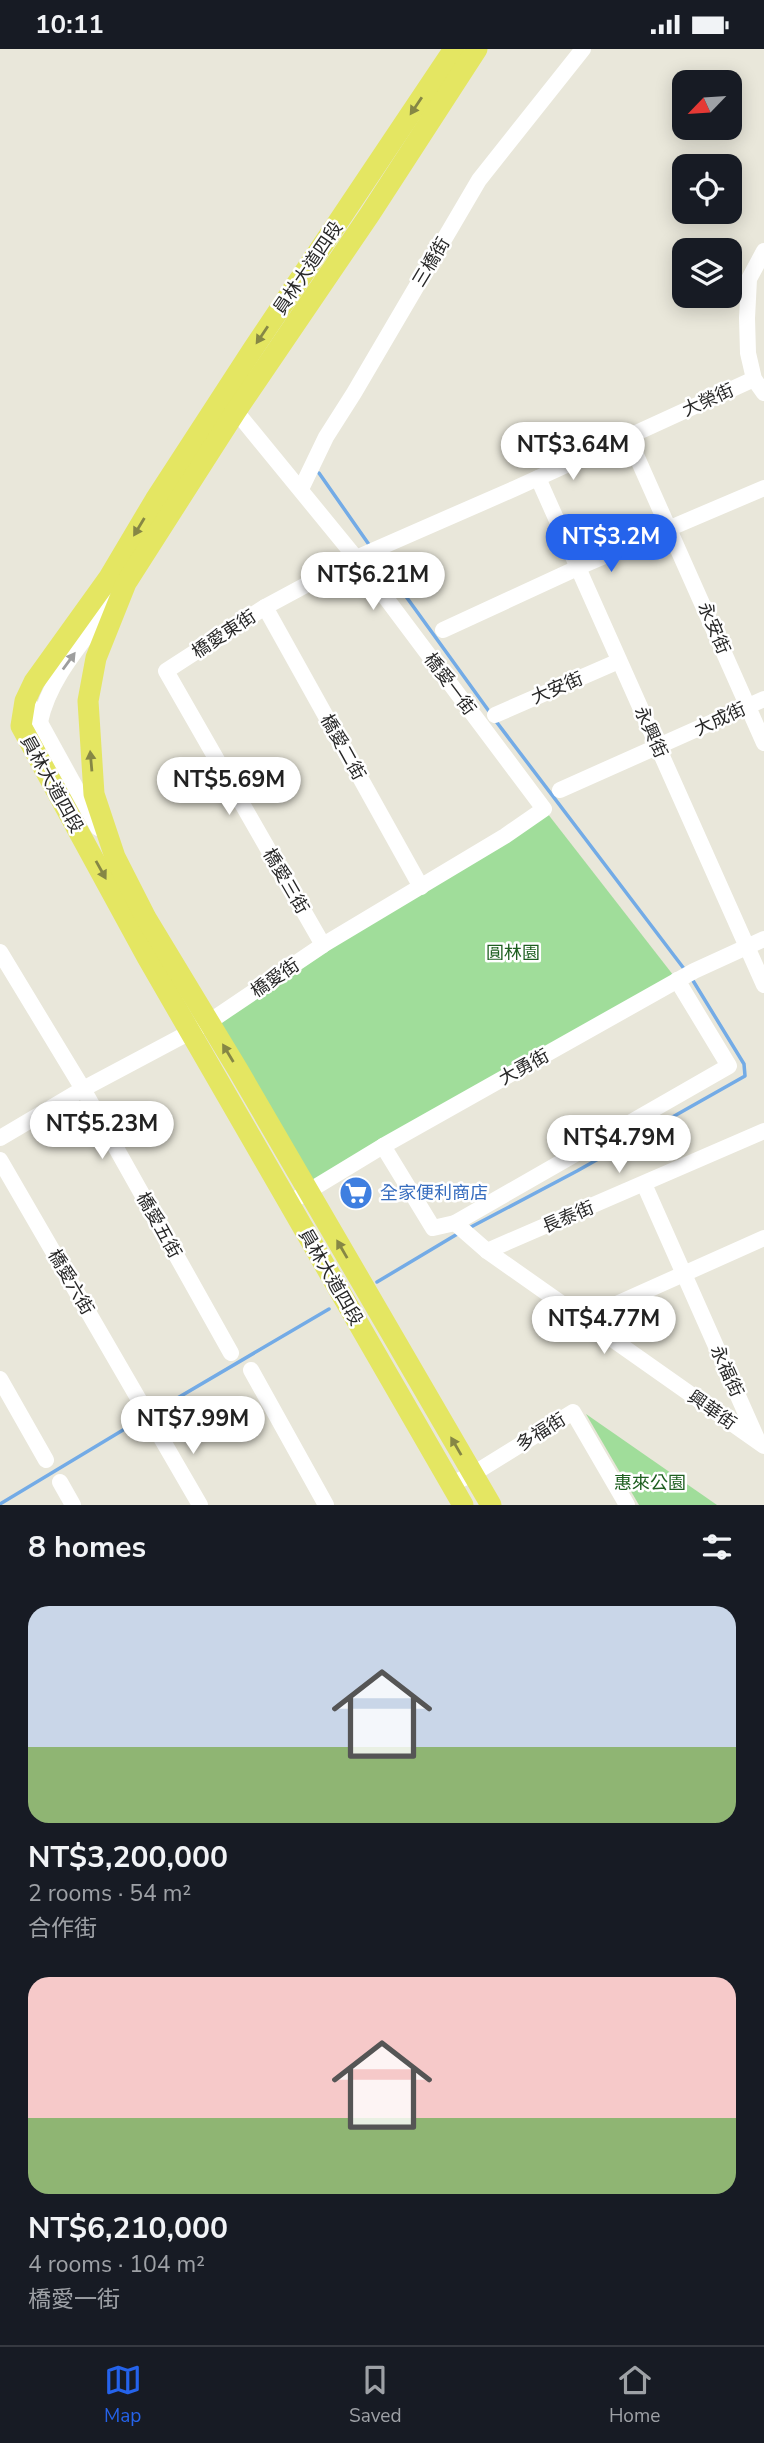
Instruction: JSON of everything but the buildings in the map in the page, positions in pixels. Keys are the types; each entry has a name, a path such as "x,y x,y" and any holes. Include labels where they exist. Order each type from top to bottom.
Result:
{"main road":[{"name":"員林大道四段","path":"454,49 229,404 126,583 96,657 88,701 94,794 115,857 289,1203 463,1505"},
{"name":"員林大道四段","path":"477,49 370,214 155,500 108,579 34,682 21,726 147,957 200,1026 309,1192 491,1505"}],"street":[{"name":"三橋街","path":"301,489 326,437 479,180 583,49"},
{"path":"764,251 749,279 747,318 748,353 754,379 764,393"},
{"name":"大榮街","path":"366,554 754,379"},
{"name":"橋愛一街","path":"229,404 301,489 366,554 544,809"},
{"name":"永安街","path":"628,437 764,743"},
{"name":"永興街","path":"538,478 764,985"},
{"path":"443,630 579,570 586,564 762,493"},
{"name":"橋愛東街","path":"166,671 265,607 366,554"},
{"path":"40,722 44,702 58,677 126,583"},
{"name":"橋愛二街","path":"265,607 421,887"},
{"name":"大安街","path":"495,715 619,661"},
{"name":"橋愛三街","path":"166,671 323,945"},
{"path":"27,699 115,857"},
{"name":"大成街","path":"560,790 764,699"},
{"name":"橋愛街","path":"0,1138 83,1089 200,1026 323,945 544,809"},
{"name":"大勇街","path":"289,1203 383,1146 685,976 764,939"},
{"name":"橋愛五街","path":"0,952 83,1089 231,1353"},
{"path":"383,1146 433,1228 460,1228 729,1066 685,976"},
{"name":"長泰街","path":"487,1251 764,1132"},
{"name":"橋愛六街","path":"0,1160 200,1505"},
{"name":"永福街","path":"645,1184 762,1445"},
{"name":"興華街","path":"460,1228 487,1251 762,1445"},
{"path":"583,1319 764,1238"},
{"path":"251,1370 327,1505"},
{"path":"0,1379 46,1460"},
{"path":"727,1420 741,1403"},
{"name":"多福街","path":"451,1484 473,1474 573,1412 627,1505"},
{"path":"60,1482 73,1505"}],"green space":[{"name":"圓林園","path":"544,809 677,980 309,1192 209,1022"},
{"name":"惠來公園","path":"586,1414 717,1505 639,1505"}],"waterway":[{"path":"319,473 370,546"},
{"path":"376,555 491,714"},
{"path":"495,720 685,970"},
{"path":"469,1228 577,1171 745,1076 744,1064 692,979"},
{"path":"377,1282 459,1233"},
{"path":"152,1413 329,1309"},
{"path":"0,1504 143,1418"}],"place":[{"name":"全家便利商店","path":"356,1193"}]}
